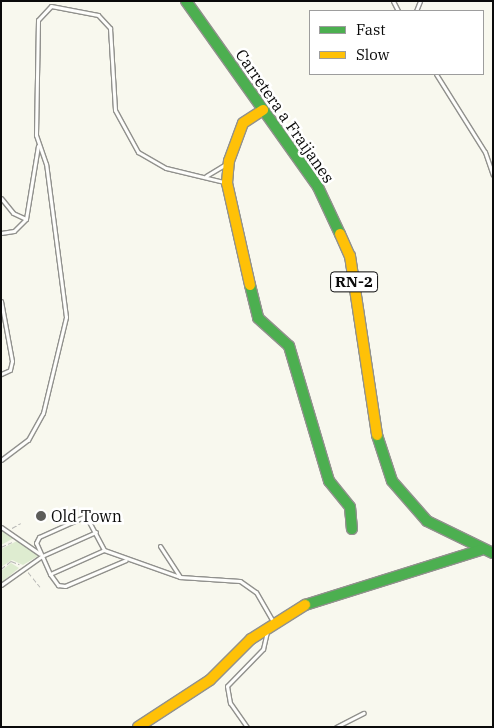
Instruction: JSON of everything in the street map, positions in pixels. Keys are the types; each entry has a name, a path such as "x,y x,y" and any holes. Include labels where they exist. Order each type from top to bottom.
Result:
{"street":[{"name":"Carretera a Fraijanes","path":"186,1 318,187 350,256 378,442 392,481 427,521 481,550 493,553"},
{"path":"263,110 243,123 229,161 227,182 258,318 290,346 329,481 350,507 352,529"},
{"path":"138,727 210,680 270,624 322,598 481,550"}],"lane":[{"path":"1,233 14,231 26,218 38,146 38,20 51,6 98,15 110,28 115,110 138,152 166,168 227,182"},
{"path":"437,75 485,152 493,176"},
{"path":"1,460 28,440 43,413 66,317 49,182 38,146"},
{"path":"206,176 229,161"},
{"path":"1,198 13,213 26,218"},
{"path":"1,301 12,360 10,370 1,374"},
{"path":"127,560 65,586 58,585 50,574 42,556 39,538 83,516 89,518 104,550 127,560 180,577 240,581 256,592 270,624 263,649 228,686 230,703 247,727"},
{"path":"1,527 21,537 42,556"},
{"path":"1,585 42,556 96,532"},
{"path":"160,546 180,577"},
{"path":"50,574 104,550"},
{"path":"336,727 364,713"}],"path":[{"path":"10,530 21,523"},
{"path":"1,547 21,537"},
{"path":"1,569 11,561 23,568 40,587"}],"green space":[{"path":"1,530 9,532 16,537 1,545"},
{"path":"19,540 38,556 23,565 12,560 1,567 1,549"},
{"path":"11,563 19,568 1,583 1,571"}],"traffic: fast":[{"path":"186,1 318,187 340,234"},
{"path":"250,285 258,318 289,346 329,481 350,507 352,529"},
{"path":"377,435 392,481 427,521 493,553"},
{"path":"305,605 481,550"}],"traffic: slow":[{"path":"250,285 227,183 229,161 243,123 263,110"},
{"path":"340,234 350,256 377,435"},
{"path":"138,727 210,680 251,639 305,605"}],"place":[{"name":"Old Town","path":"41,516"}]}
